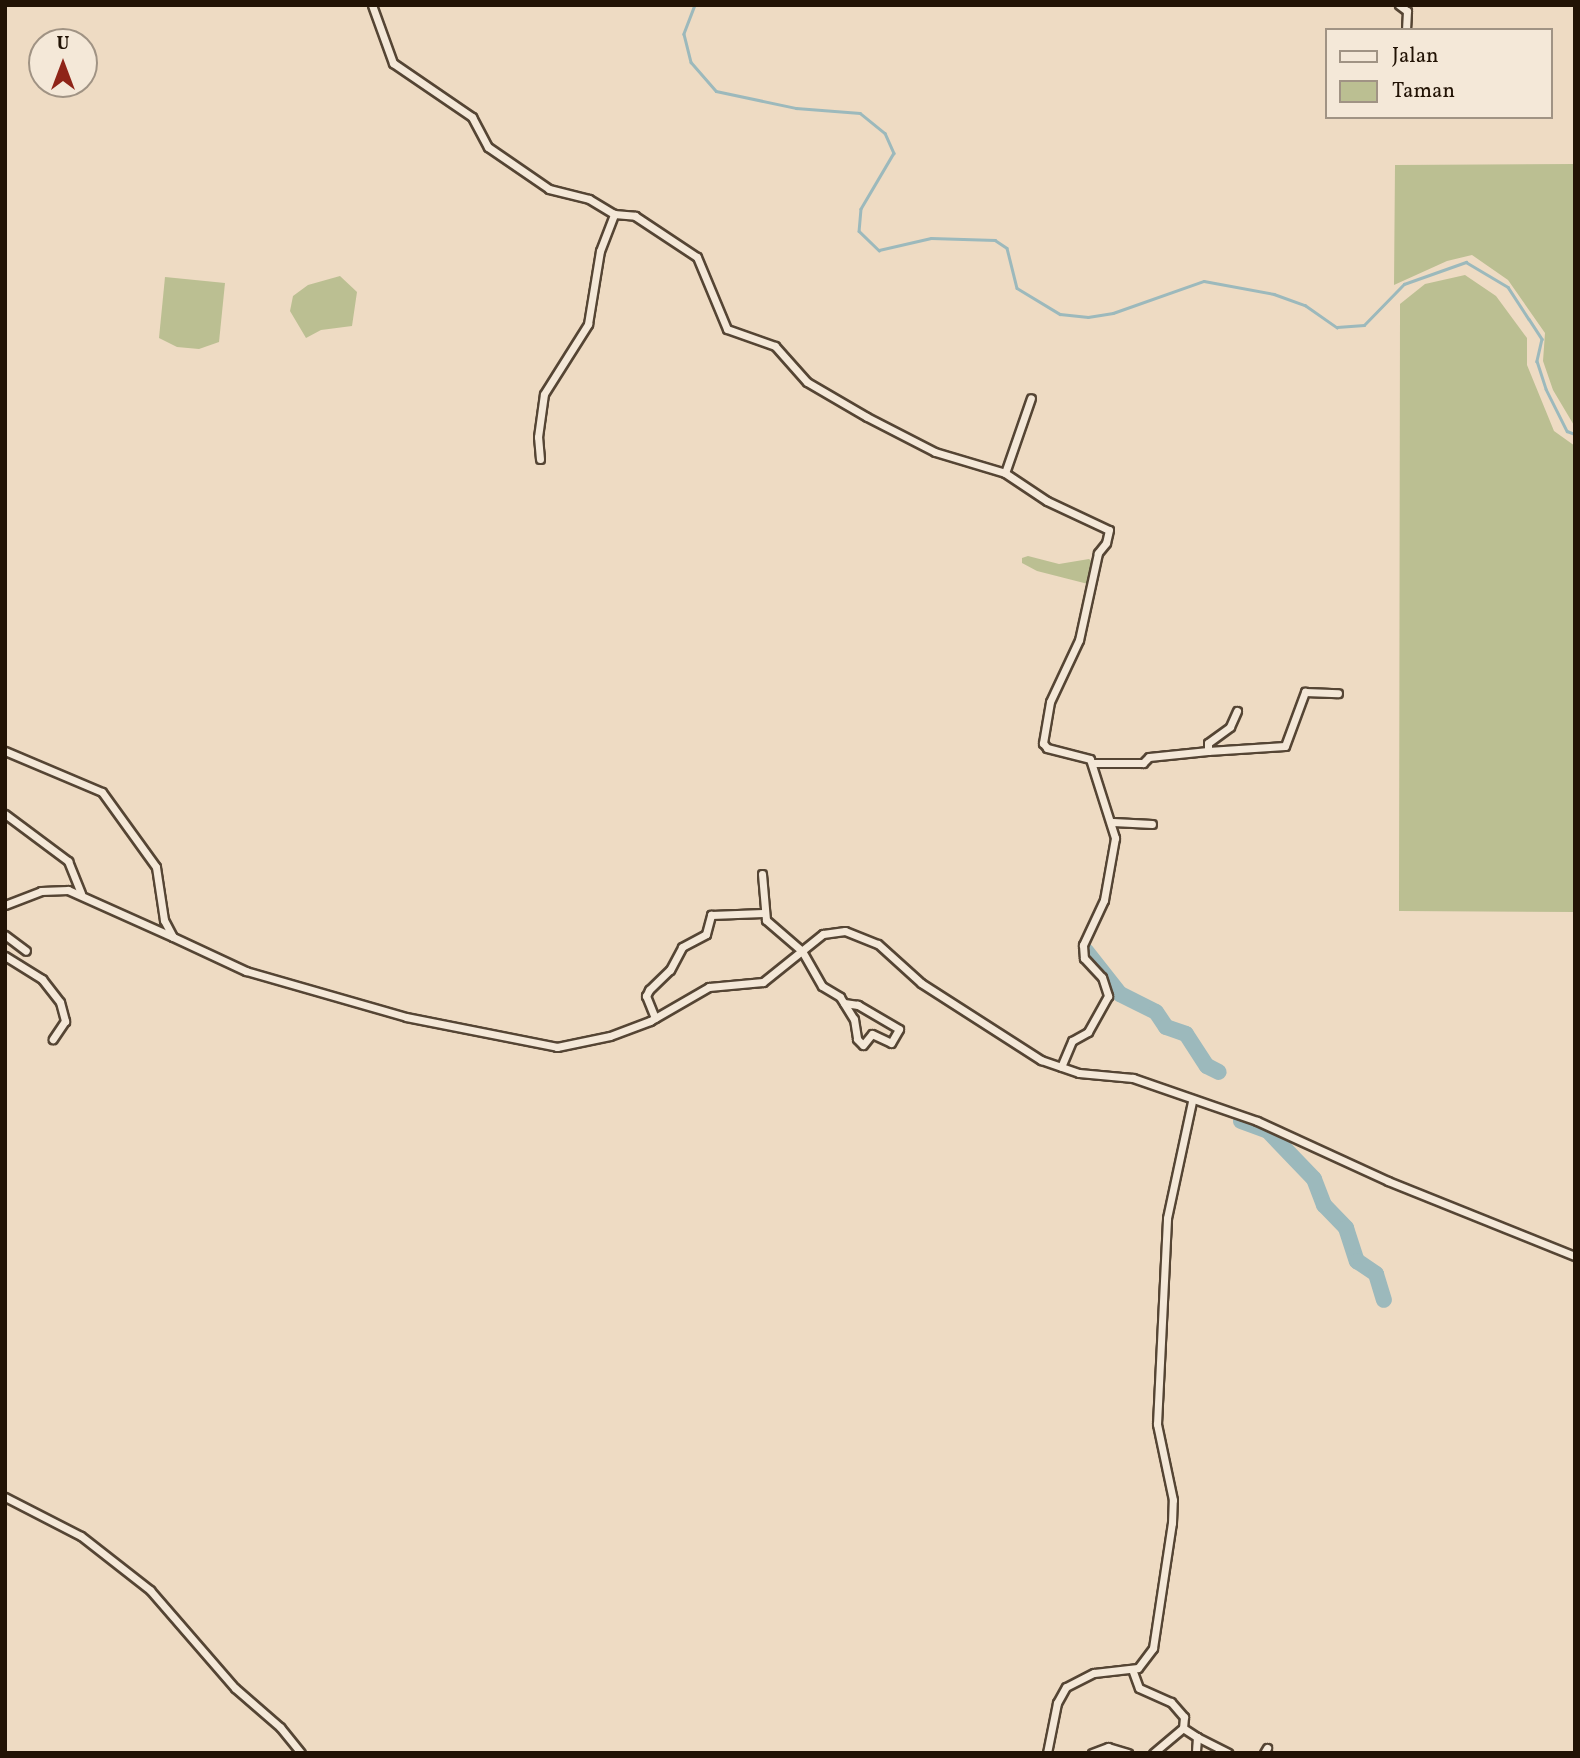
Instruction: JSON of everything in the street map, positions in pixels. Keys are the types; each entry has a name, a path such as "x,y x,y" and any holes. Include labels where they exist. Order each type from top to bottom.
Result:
{"street":[{"path":"372,5 393,63 472,117 488,147 549,189 590,199 614,214 635,216 697,257 722,324 733,333 775,346 795,372 818,390 935,452 1005,473 1110,532 1098,553 1079,640 1050,702 1044,743 1046,748 1086,756 1092,762 1113,822 1114,855 1104,900 1083,945 1084,958 1102,977 1108,996 1088,1032 1072,1041 1061,1067"},
{"path":"1399,5 1407,11 1405,28"},
{"path":"540,459 544,394 588,324 600,251 614,214"},
{"path":"1005,473 1031,398"},
{"path":"1092,762 1143,763 1149,757 1285,746 1305,692 1338,693"},
{"path":"1208,751 1208,743 1230,727 1237,711"},
{"path":"5,751 102,792 156,867 163,920 173,937"},
{"path":"5,814 68,861 81,893"},
{"path":"1113,822 1152,824"},
{"path":"762,874 763,913 802,951 822,986 844,1003 863,1045 872,1034 891,1042 899,1029 858,1005 844,1003"},
{"path":"5,905 47,889 81,893 260,975 406,1017 528,1044 573,1045 655,1018 709,987 763,982 828,932 860,935 1011,1044 1061,1067 1133,1078 1192,1101 1257,1121 1388,1181 1575,1256"},
{"path":"655,1018 646,996 649,989 670,970 682,947 706,934 711,915 763,913"},
{"path":"5,948 8,937 26,951"},
{"path":"5,956 42,979 60,1002 65,1021 53,1039"},
{"path":"1047,1753 1057,1703 1066,1687 1094,1673 1132,1669 1142,1665 1153,1648 1159,1593 1171,1553 1173,1500 1157,1424 1164,1260 1168,1207 1192,1101"},
{"path":"5,1496 81,1536 150,1590 235,1688 280,1727 301,1753"},
{"path":"1132,1669 1139,1688 1171,1702 1183,1714 1183,1728"},
{"path":"1183,1728 1228,1753"},
{"path":"1153,1753 1183,1728"},
{"path":"1196,1753 1197,1737"},
{"path":"1092,1753 1108,1747 1128,1753"}],"green space":[{"path":"1575,164 1575,427 1553,390 1543,361 1545,333 1508,280 1472,255 1447,261 1394,285 1395,165"},
{"path":"1465,275 1496,296 1527,338 1527,365 1554,431 1575,446 1575,912 1399,911 1400,304 1425,284"},
{"path":"340,276 357,292 352,326 321,330 306,338 290,311 293,296 308,285"},
{"path":"165,277 225,283 219,342 199,349 177,347 159,338"},
{"path":"1028,556 1059,564 1089,559 1095,564 1088,584 1037,571 1022,563 1022,558"}],"waterway":[{"path":"695,5 684,34 691,62 716,91 796,108 860,113 885,133 894,153 861,209 859,231 879,250 931,238 995,240 1007,248 1017,288 1060,314 1088,317 1113,313 1204,281 1274,294 1305,305 1337,327 1364,325 1404,284 1466,262 1508,287 1542,339 1537,361 1546,389 1567,431 1575,434"},
{"path":"1086,951 1120,994 1156,1012 1166,1027 1186,1034 1207,1066 1219,1072"},
{"path":"1241,1121 1268,1131 1314,1179 1324,1205 1346,1228 1357,1261 1376,1274 1384,1300"}]}
